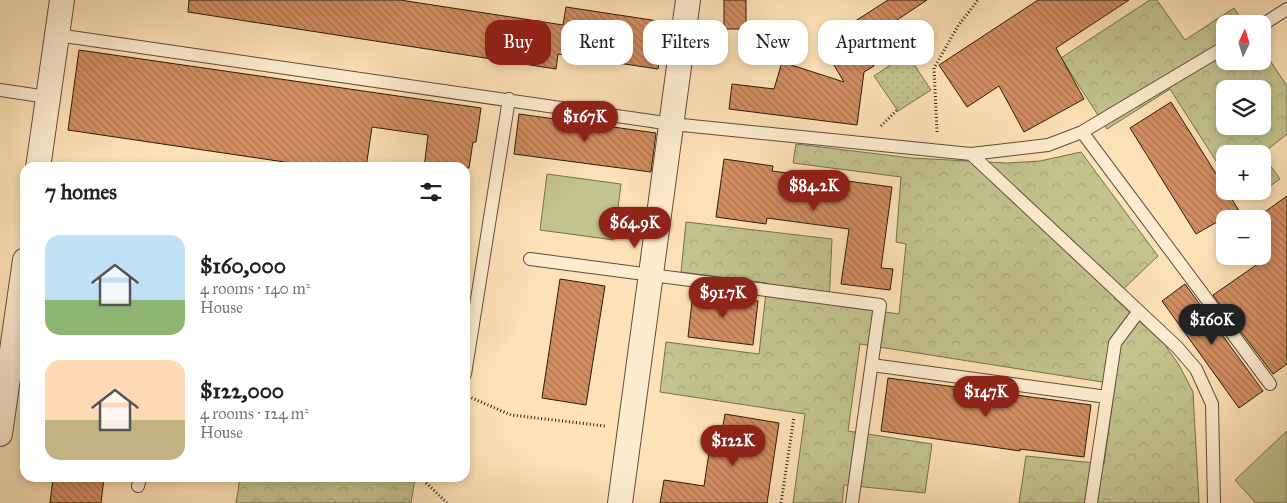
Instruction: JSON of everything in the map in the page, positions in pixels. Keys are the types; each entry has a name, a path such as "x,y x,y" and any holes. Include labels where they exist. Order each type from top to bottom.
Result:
{"street":[{"path":"39,162 62,0"},
{"path":"620,503 688,0"},
{"path":"0,434 20,289"}],"lane":[{"path":"1271,19 1287,9"},
{"path":"57,35 672,124 971,154 1048,145 1082,132 1216,52"},
{"path":"0,90 47,97"},
{"path":"470,343 509,99"},
{"path":"1082,132 1270,384"},
{"path":"971,154 1177,347 1196,369 1212,404 1214,503"},
{"path":"530,260 880,304 852,503"},
{"path":"1091,503 1115,343 1139,311"},
{"path":"872,365 1107,397"}],"path":[{"path":"938,150 934,68 958,26 978,0"},
{"path":"929,87 934,83"},
{"path":"470,397 512,415 631,429"},
{"path":"781,503 794,416"},
{"path":"425,482 447,503"}],"green space":[{"path":"1150,0 1157,0 1185,40 1216,20 1216,70 1271,70 1271,62 1287,86 1287,134 1271,147 1271,145 1216,145 1216,161 1170,89 1107,129 1061,58"},
{"path":"1234,8 1238,15 1223,15"},
{"path":"890,65 914,65 931,90 898,111 874,76"},
{"path":"796,144 911,158 1007,163 1040,161 1081,152 1158,256 1114,298 1165,345 1179,365 1193,392 1199,503 1019,503 1026,456 1104,464 1115,384 860,344 848,431 932,444 925,493 844,485 842,503 793,503 805,414 660,392 666,342 759,354 767,283 681,272 686,222 832,239 829,304 899,314 906,244 896,242 901,177 793,163"},
{"path":"1271,166 1280,179 1271,185"},
{"path":"547,174 621,184 614,240 540,230"},
{"path":"1287,431 1287,503 1256,503 1235,480"},
{"path":"239,482 414,482 411,503 236,503"}],"building":[{"path":"189,0 400,0 530,20 485,20 485,58 188,12"},
{"path":"724,0 746,0 746,20 738,20 738,29 728,29 728,20 724,20"},
{"path":"888,0 927,0 897,20 857,20"},
{"path":"1038,0 1129,0 1056,48 1084,99 1024,132 999,86 967,107 939,65"},
{"path":"566,7 652,20 643,20 643,65 659,65 658,69 631,65 633,65 633,20 564,20"},
{"path":"551,23 561,25 561,54 558,54 556,69 530,65 551,65"},
{"path":"79,50 481,108 476,142 473,142 470,162 425,162 428,135 372,127 367,162 284,162 68,130"},
{"path":"781,65 791,65 844,82 834,65 874,66 864,72 857,125 729,109 732,84 774,89"},
{"path":"1171,102 1216,174 1216,200 1232,200 1239,210 1216,210 1216,222 1196,234 1130,128"},
{"path":"519,114 656,133 651,172 514,154"},
{"path":"724,159 773,166 772,171 892,187 881,268 893,269 890,290 841,284 849,229 767,218 766,224 716,217"},
{"path":"1287,196 1287,364 1273,374 1213,295 1256,265 1271,265 1271,210 1268,210"},
{"path":"560,279 605,286 586,405 542,398"},
{"path":"1185,284 1263,391 1239,408 1162,301"},
{"path":"693,293 758,301 753,345 688,337"},
{"path":"888,378 1091,405 1084,457 1020,449 1020,451 881,431"},
{"path":"725,414 779,423 767,503 660,503 664,480 704,486 709,453 718,454"},
{"path":"53,482 104,482 101,503 50,503"}]}
